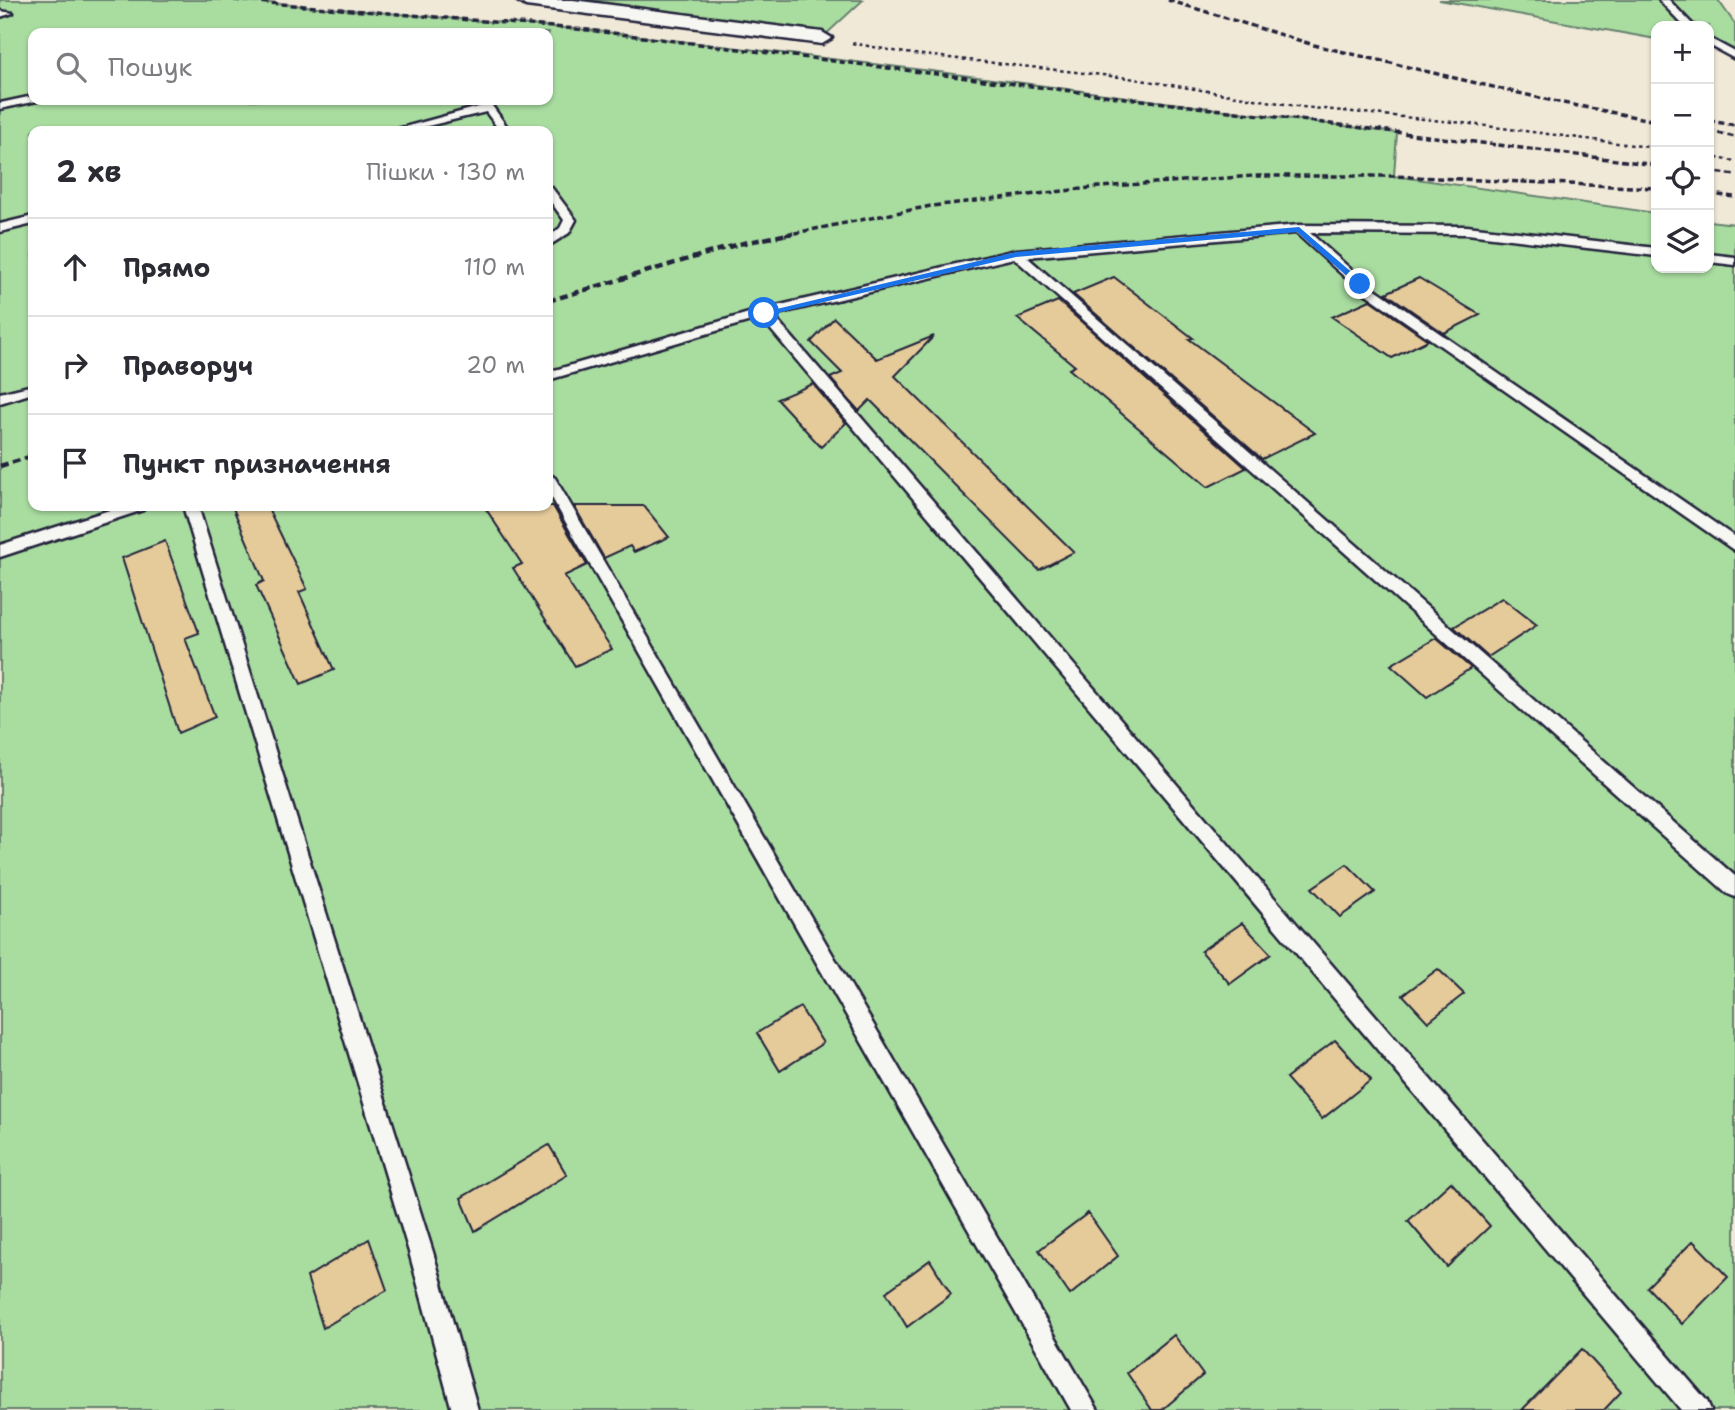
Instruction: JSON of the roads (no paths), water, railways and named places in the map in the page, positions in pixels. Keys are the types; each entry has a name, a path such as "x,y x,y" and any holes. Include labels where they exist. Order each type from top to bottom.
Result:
{"street":[{"path":"526,0 822,38"}],"lane":[{"path":"1664,0 1684,21"},
{"path":"1714,44 1735,55"},
{"path":"0,106 28,100"},
{"path":"412,126 483,105"},
{"path":"487,105 501,126"},
{"path":"553,197 570,220 565,230 553,238"},
{"path":"0,228 28,221"},
{"path":"553,375 764,313 1016,254 1299,229 1467,230 1651,251"},
{"path":"1299,229 1360,284 1735,545"},
{"path":"1016,254 1735,888"},
{"path":"1714,259 1735,261"},
{"path":"764,313 1698,1410"},
{"path":"0,398 28,390"},
{"path":"553,487 1085,1410"},
{"path":"0,551 123,511"},
{"path":"192,511 421,1252 465,1410"}],"railway":[{"path":"234,0 588,30 1651,164"},
{"path":"1168,0 1314,45 1553,101 1651,120"},
{"path":"1714,122 1735,125"},
{"path":"1714,132 1735,137"},
{"path":"1714,172 1735,175"},
{"path":"785,235 931,206 1099,187 1254,176 1393,176 1651,188"},
{"path":"1714,195 1735,197"},
{"path":"553,300 739,244 793,233"},
{"path":"0,466 28,458"}]}
